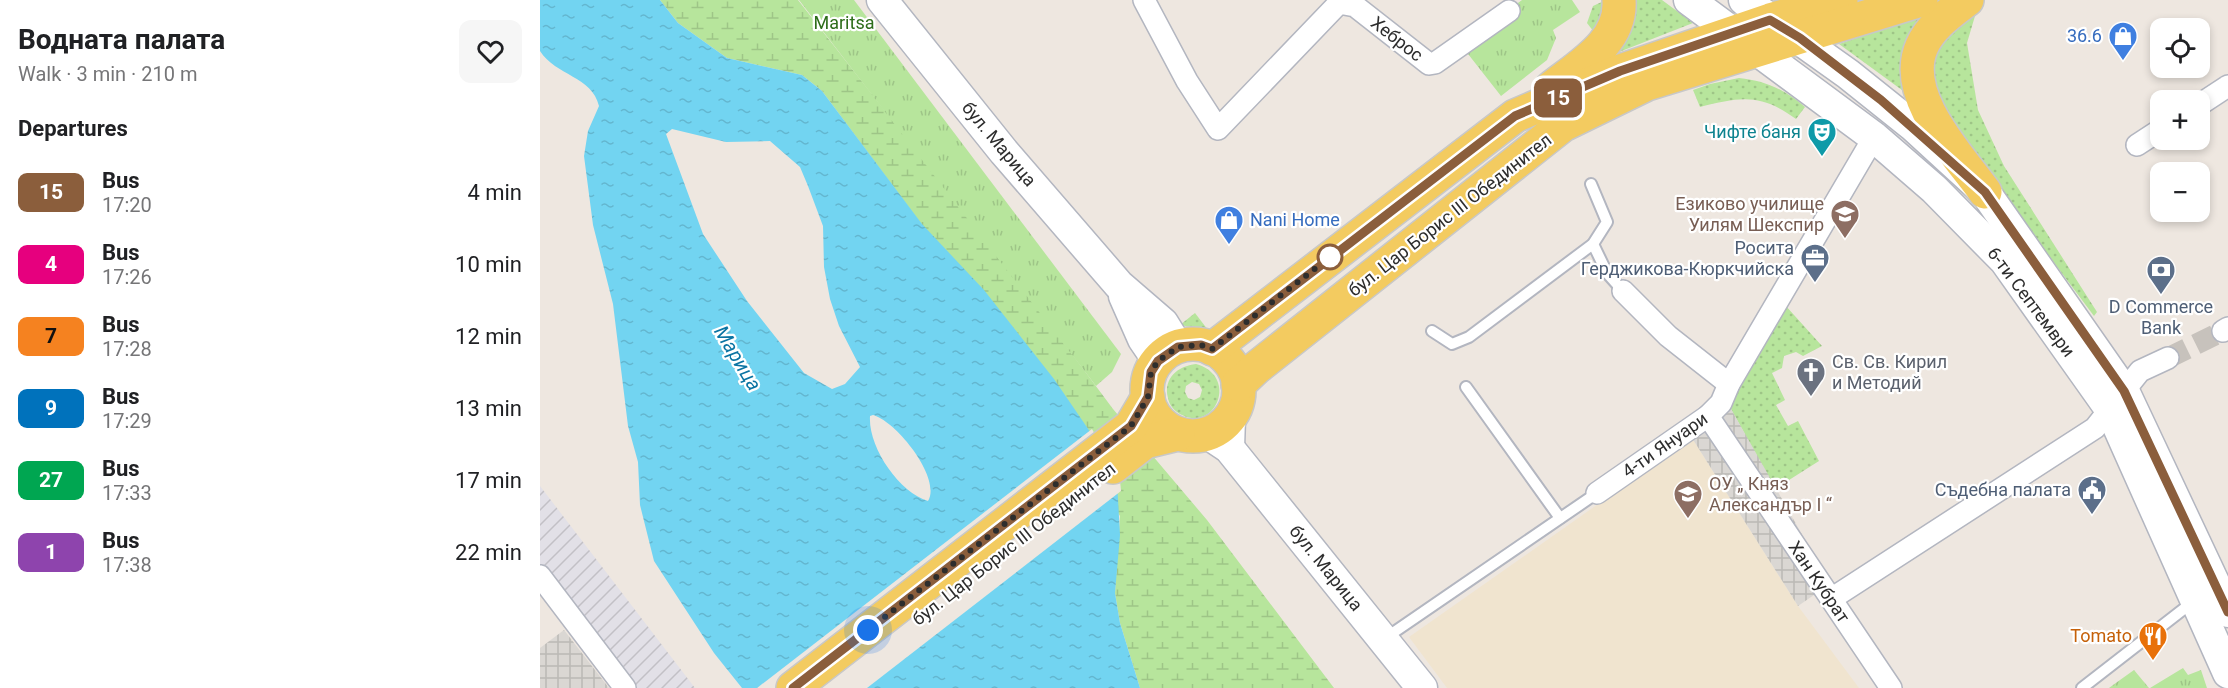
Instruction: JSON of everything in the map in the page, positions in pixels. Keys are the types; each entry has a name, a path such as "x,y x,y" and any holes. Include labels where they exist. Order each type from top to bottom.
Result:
{"main road":[{"name":"бул. Марица","path":"882,0 998,145 1119,285 1143,339 1168,354"},
{"path":"1515,116 1608,42 1620,14 1619,0"},
{"name":"6-ти Септември","path":"1689,0 1874,137 1934,189 2005,261 2117,400"},
{"path":"1744,0 1770,20"},
{"name":"бул. Цар Борис III Обединител","path":"1238,386 1256,368 1563,125 1647,84 1744,41 1770,20 1809,26 1841,0"},
{"name":"бул. Цар Борис III Обединител","path":"1212,349 1515,116 1620,71 1921,0"},
{"path":"1967,0 1939,22 1922,47 1917,75 1926,110 1985,192"},
{"name":"6-ти Септември","path":"1809,26 1985,192 2117,400 2210,582 2228,612"},
{"path":"1148,397 1158,420 1211,433 1238,397 1238,386 1230,364 1212,349 1201,345 1168,354"},
{"name":"бул. Цар Борис III Обединител","path":"827,688 1138,434 1148,397 1151,372 1168,354"},
{"name":"бул. Марица","path":"1211,433 1384,639 1422,688"},
{"name":"бул. Цар Борис III Обединител","path":"793,688 1138,434 1211,433"},
{"name":"6-ти Септември","path":"2210,582 2228,673"}],"street":[{"name":"Хеброс","path":"1144,0 1187,81 1218,129 1339,3 1355,6 1429,64 1435,63 1509,11"},
{"path":"2210,98 2228,86"},
{"name":"4-ти Януари","path":"1597,493 1708,416 1721,403 1729,384 1874,137"},
{"path":"2137,145 2150,137"},
{"path":"1623,291 1668,336 1729,384"},
{"path":"1831,599 2095,428 2140,371 2168,358"},
{"name":"Хан Кубрат","path":"1708,416 1891,688"},
{"path":"540,576 625,688"}],"lane":[{"path":"1432,331 1452,344 1469,337 1593,244 1607,222 1591,184"},
{"path":"1593,244 1607,273 1623,291"},
{"path":"1466,387 1560,518"},
{"name":"4-ти Януари","path":"1384,639 1597,493"},
{"path":"2082,688 2210,582"}],"shaded area":[{"path":"1731,409 1830,584 1798,606 1692,438"},
{"path":"1692,438 1798,606 1859,688 1447,688 1409,637"},
{"path":"540,486 695,688 611,688 540,592"},
{"path":"564,630 609,688 540,688 540,648"}],"green space":[{"path":"660,0 798,0 995,251 1113,409 1207,520 1334,688 1140,688 1120,623 1115,593 1120,516 951,257 922,225 822,91 802,75 727,58 678,23"},
{"name":"Maritsa","path":"799,0 854,0 1121,354 1112,372 1096,386"},
{"path":"1522,0 1572,0 1580,12 1553,30 1556,38 1547,60 1501,96 1461,45"},
{"path":"1606,0 1597,36 1587,23 1593,6"},
{"path":"1631,0 1662,0 1693,23 1619,52 1629,27"},
{"path":"1926,14 1906,93 1839,44"},
{"path":"1975,16 1967,43 1978,110 2004,166 2097,312 2094,316 1946,119 1926,62 1947,28"},
{"path":"1739,78 1758,81 1774,87 1790,95 1805,107 1796,119 1761,101 1727,101 1700,107 1693,90"},
{"path":"1785,305 1822,346 1803,356 1796,352 1784,356 1782,368 1772,373 1785,400 1776,405 1788,426 1798,421 1819,461 1775,489 1731,409 1739,378"},
{"path":"1195,313 1208,330 1180,325"},
{"path":"1196,364 1209,370 1217,379 1218,400 1205,416 1194,418 1182,415 1175,410 1168,398 1168,385 1173,374 1189,365","holes":["1192,382 1199,384 1202,390 1200,397 1194,400 1188,398 1185,392 1186,386"]},
{"path":"2183,668 2188,675 2201,670 2207,688 2150,688"},
{"path":"2134,670 2149,688 2109,688 2113,685"}],"water":[{"name":"Марица","path":"540,0 660,0 678,23 727,58 802,75 822,91 922,224 984,290 1054,379 1095,439 1117,481 1120,535 1115,593 1120,623 1140,688 742,688 714,653 654,561 640,505 638,462 628,426 613,304 593,225 584,156 588,131 599,106 589,88 555,66 540,51","holes":["672,129 726,142 770,141 800,167 823,226 824,267 830,299 839,326 860,367 845,384 832,389 804,373 747,301 703,234 666,134","870,416 883,419 893,428 923,465 931,491 928,501 906,488 887,467 874,441"]}],"pier":[{"path":"1092,429 1120,480 1121,491 867,688 757,688"}],"tunnel":[{"path":"2168,358 2223,331"}],"bus line":[{"name":"15","path":"793,688 1131,426 1148,397 1151,372 1167,352 1189,344 1212,349 1515,116 1620,71 1770,20 1800,38 1881,100 1985,192 2124,391 2214,577 2228,612"}],"place":[{"name":"36.6","path":"2123,62"},
{"name":"Чифте баня","path":"1822,158"},
{"name":"Езиково училище Уилям Шекспир","path":"1845,240"},
{"name":"Nani Home","path":"1229,246"},
{"name":"Росита Герджикова-Кюркчийска","path":"1815,284"},
{"name":"D Commerce Bank","path":"2161,296"},
{"name":"Св. Св. Кирил и Методий","path":"1811,398"},
{"name":"Съдебна палата","path":"2092,516"},
{"name":"ОУ „ Княз Александър I “","path":"1688,520"},
{"name":"Tomato","path":"2153,662"}],"route":[{"path":"868,630 1131,426 1148,397 1151,372 1167,352 1189,344 1212,349 1330,257"}]}
